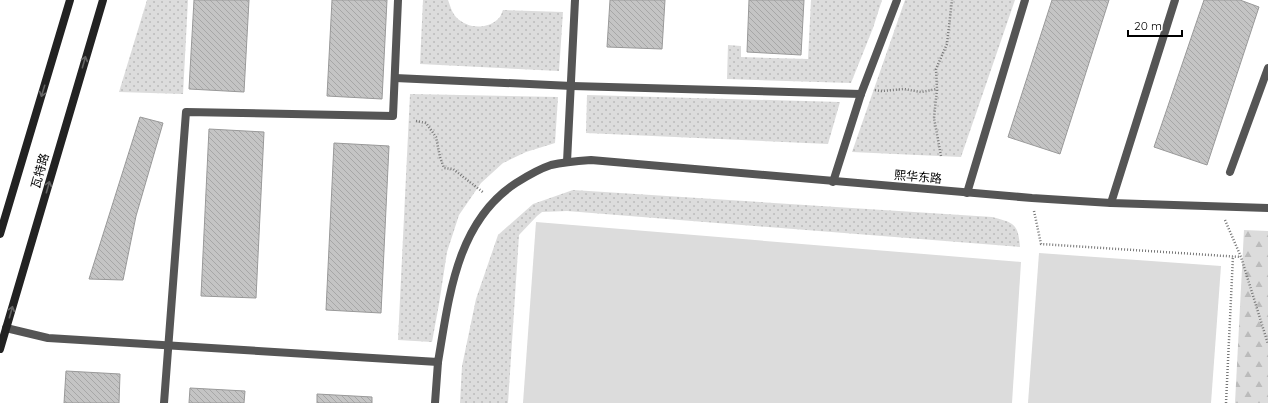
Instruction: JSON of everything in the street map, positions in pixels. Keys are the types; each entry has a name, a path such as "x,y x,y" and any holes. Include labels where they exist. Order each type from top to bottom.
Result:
{"main road":[{"name":"瓦特路","path":"0,234 70,0"},
{"name":"瓦特路","path":"0,349 3,328 103,0"}],"street":[{"path":"164,403 186,112 393,116 398,0"},
{"path":"567,162 576,0"},
{"path":"833,182 862,91 897,0"},
{"path":"968,193 1025,0"},
{"path":"1111,203 1175,0"},
{"path":"1230,172 1268,68"},
{"path":"395,78 572,86 862,91"},
{"name":"熙华东路","path":"435,403 438,362 448,303 458,265 470,234 478,220 494,200 509,187 526,176 550,166 567,162 591,160 1032,198 1111,203 1268,208"},
{"path":"3,328 48,338 438,362"}],"path":[{"path":"941,156 934,118 937,89 936,69 947,44 952,0"},
{"path":"862,91 881,92 904,89 922,92 937,89"},
{"path":"416,122 426,123 436,137 444,168 453,169 494,200"},
{"path":"1032,198 1041,244 1240,257"},
{"path":"1219,207 1240,257 1268,344"},
{"path":"1226,403 1233,256"}],"green space":[{"path":"147,0 188,0 183,94 119,92"},
{"path":"423,0 448,0 456,17 472,26 489,25 500,17 503,10 563,12 559,71 420,64"},
{"path":"811,0 882,0 873,28 851,83 727,79 728,45 741,46 741,57 808,59"},
{"path":"905,0 1015,0 961,157 852,152"},
{"path":"410,94 558,97 555,143 526,152 503,163 481,183 459,215 447,252 432,342 398,340"},
{"path":"587,95 840,102 828,144 586,133"},
{"path":"573,190 992,217 1014,225 1018,233 1020,247 567,211 542,212 519,235 508,403 460,403 462,366 476,299 498,235 533,204"},
{"path":"536,222 1021,262 1012,403 523,403"},
{"path":"1244,230 1268,231 1268,403 1235,403"},
{"path":"1039,253 1221,266 1211,403 1028,403"}],"building":[{"path":"194,0 249,0 244,92 189,89"},
{"path":"332,0 387,0 382,99 327,96"},
{"path":"610,0 665,0 662,49 607,47"},
{"path":"749,0 804,0 801,55 747,52"},
{"path":"1052,0 1109,0 1060,154 1008,137"},
{"path":"1204,0 1240,0 1259,7 1207,165 1154,147"},
{"path":"140,117 163,123 136,216 123,280 89,279"},
{"path":"209,129 264,132 256,298 201,296"},
{"path":"334,143 389,146 381,313 326,310"},
{"path":"66,371 120,374 119,403 64,403"},
{"path":"190,388 245,391 244,403 189,403"},
{"path":"317,394 372,397 372,403 317,403"}]}
